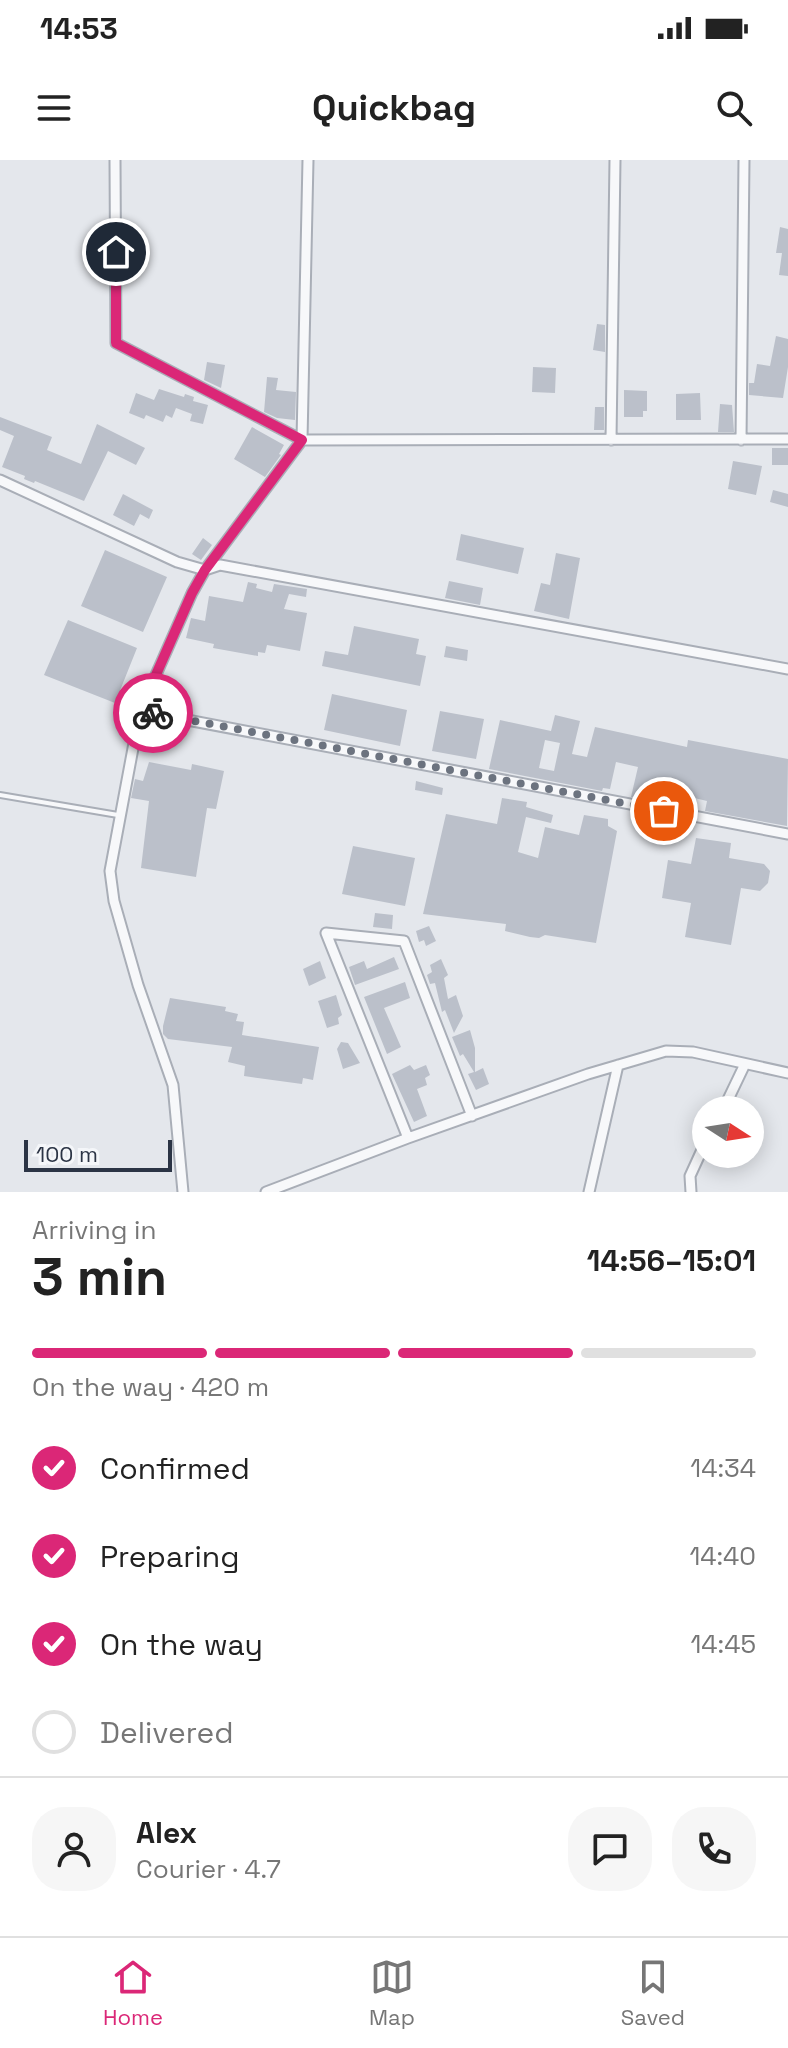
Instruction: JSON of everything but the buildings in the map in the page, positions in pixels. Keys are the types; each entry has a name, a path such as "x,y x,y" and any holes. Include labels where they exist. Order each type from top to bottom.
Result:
{"street":[{"path":"115,160 116,343 302,440 788,439"},
{"path":"183,1192 173,1085 138,985 114,901 110,871 140,711 192,593 205,570 302,440 305,422 308,160"},
{"path":"611,440 615,160"},
{"path":"741,440 744,160"},
{"path":"0,480 177,562 205,570 220,565 788,669"},
{"path":"140,711 788,834"},
{"path":"408,1138 326,933 404,941 472,1116"},
{"path":"266,1192 408,1138 666,1051 693,1052 788,1073"},
{"path":"730,1096 745,1064"},
{"path":"589,1192 618,1065"},
{"path":"691,1192 690,1176 694,1168"}],"lane":[{"path":"0,795 121,815"}],"way so far":[{"path":"153,713 664,811"}],"route":[{"path":"116,252 116,343 302,440 205,570 192,593 140,711 153,713"}]}
